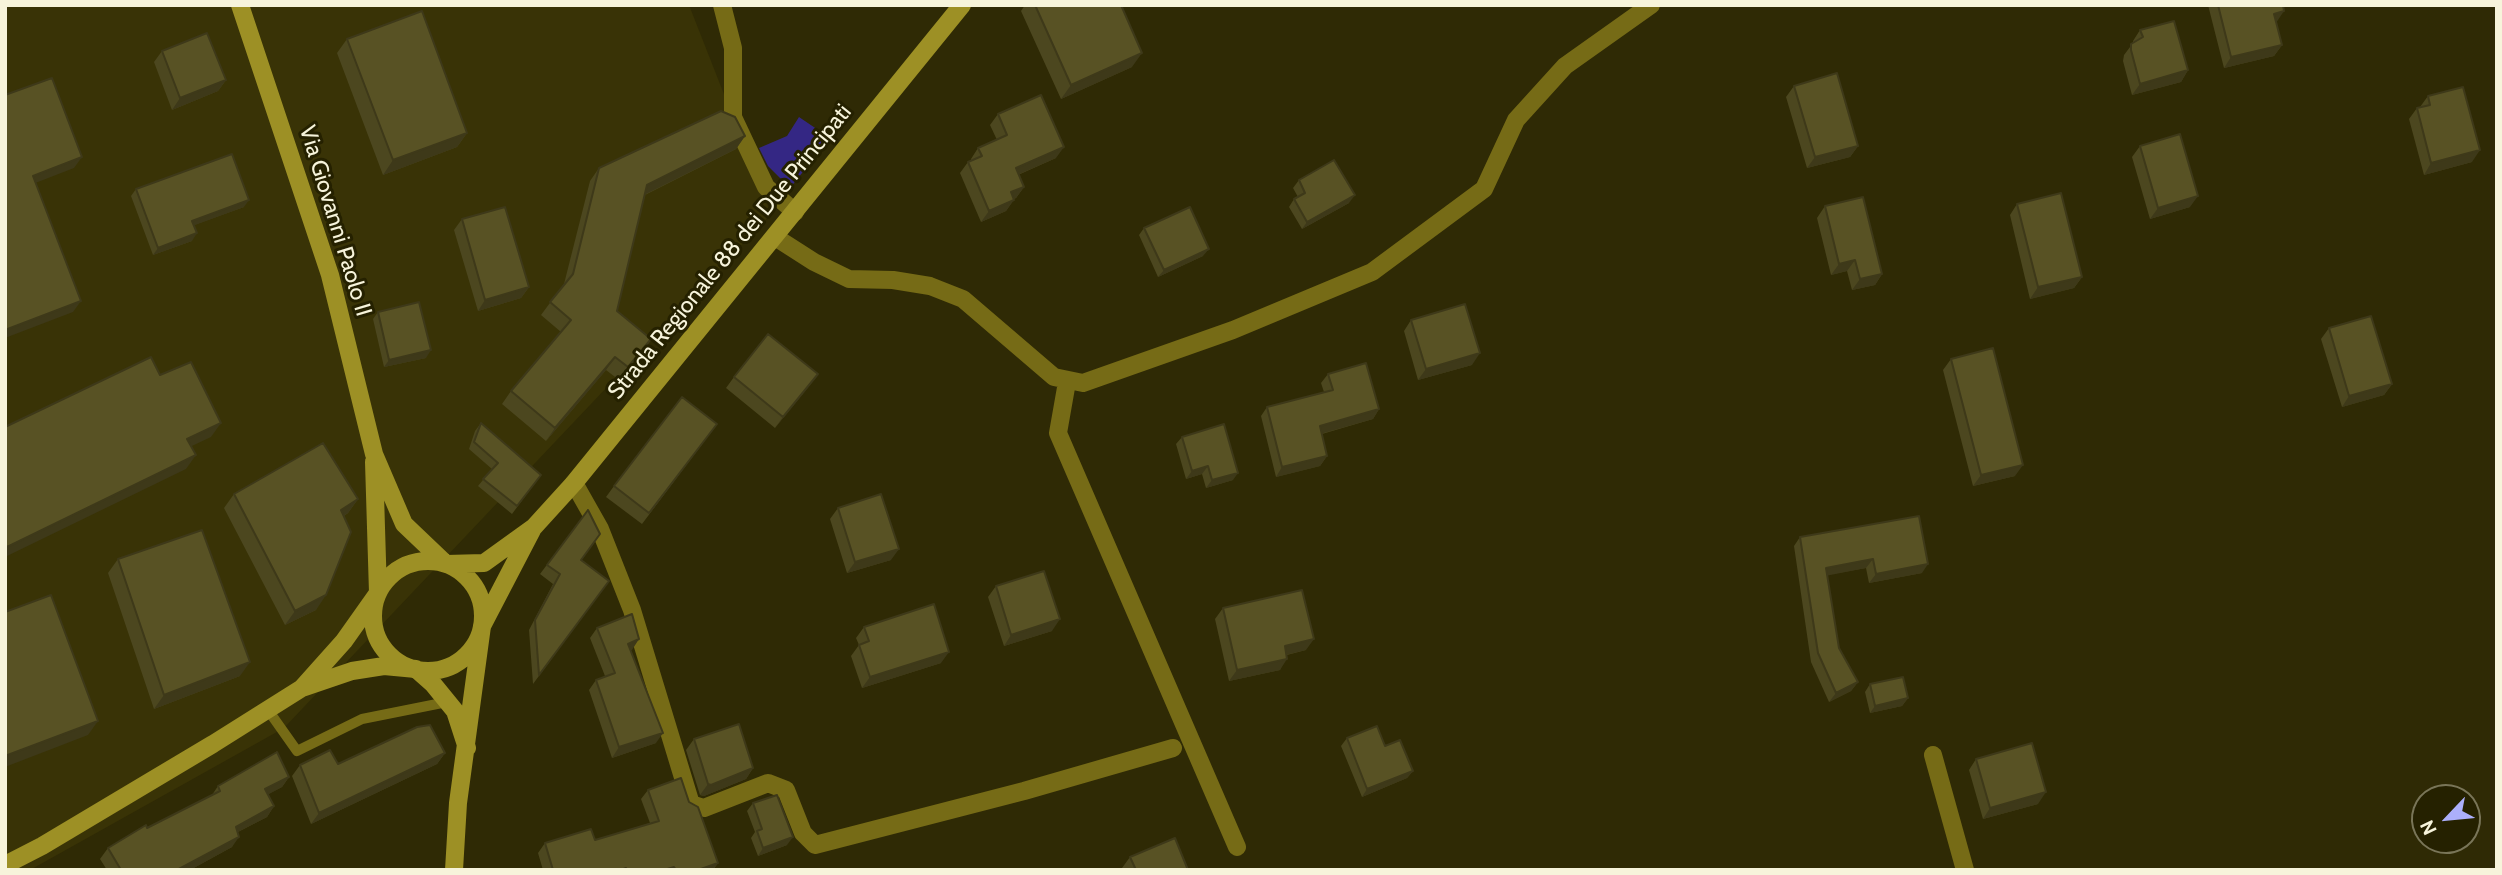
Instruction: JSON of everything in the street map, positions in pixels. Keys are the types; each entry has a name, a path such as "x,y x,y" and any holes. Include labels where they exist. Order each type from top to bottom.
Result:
{"main road":[{"name":"Via Giovanni Paolo II","path":"240,5 330,275 374,454"},
{"name":"Strada Regionale 88 dei Due Principati","path":"302,688 344,641 394,573 408,564 426,561 446,564 484,563 534,527 574,483 962,5"},
{"path":"374,454 404,524 446,564 467,577 477,592 482,609 467,748 458,803 454,870"},
{"path":"374,454 378,593 373,621 378,639 395,659 416,669 433,684 455,711 467,748"},
{"name":"Strada Regionale 88 dei Due Principati","path":"5,865 53,839 302,688 352,671 384,666 436,670 458,662 475,645 482,625 534,527"}],"street":[{"path":"722,5 733,48 733,117 766,187 795,212"},
{"path":"775,237 814,262 849,279 893,280 930,286 963,299 1054,377 1067,382 1083,383 1233,330 1372,272 1484,189 1516,120 1564,66 1651,5"},
{"path":"1067,382 1058,433 1237,847"},
{"path":"574,483 600,528 632,610 691,804 704,808 768,783 786,790 803,833 815,845 1024,791 1173,748"},
{"path":"1933,755 1965,870"}],"lane":[{"path":"268,709 296,751 362,719 447,702"}],"shaded area":[{"path":"5,5 689,5 771,214 284,728 30,870 5,870"},
{"path":"799,117 830,138 790,188 768,166 759,148 787,136"}],"building":[{"path":"1035,5 1121,5 1142,53 1071,85"},
{"path":"2218,5 2283,5 2284,11 2274,14 2282,45 2231,57"},
{"path":"422,11 467,133 393,160 347,39"},
{"path":"2174,21 2188,70 2140,84 2131,44 2143,37 2140,30"},
{"path":"207,33 226,80 180,98 162,51"},
{"path":"1837,73 1858,146 1815,157 1794,86"},
{"path":"52,78 82,157 33,176 81,301 5,330 5,95"},
{"path":"2463,87 2480,150 2431,163 2417,108 2430,105 2428,96"},
{"path":"1041,95 1064,147 1016,168 1024,187 1011,192 1014,200 989,211 968,162 982,156 978,148 1007,135 998,114"},
{"path":"721,111 735,117 745,136 647,185 617,311 651,339 628,367 615,357 555,428 511,391 571,320 550,302 573,274 599,168"},
{"path":"2180,134 2198,196 2158,208 2140,146"},
{"path":"232,154 249,200 192,221 197,233 158,248 136,189"},
{"path":"1334,160 1355,195 1307,222 1294,199 1305,193 1299,180"},
{"path":"2061,193 2082,277 2038,287 2017,204"},
{"path":"1863,197 1882,274 1860,279 1855,260 1839,264 1825,206"},
{"path":"505,207 529,287 485,300 462,219"},
{"path":"1190,207 1209,249 1164,270 1144,228"},
{"path":"419,302 431,350 389,360 378,312"},
{"path":"1465,304 1480,353 1426,369 1411,320"},
{"path":"2371,316 2392,384 2349,396 2329,328"},
{"path":"768,334 818,374 783,417 734,377"},
{"path":"1993,348 2023,465 1981,475 1951,359"},
{"path":"151,357 160,375 191,362 221,423 187,439 196,455 7,547 5,427"},
{"path":"1366,363 1379,409 1320,426 1327,456 1282,467 1267,407 1333,390 1328,374"},
{"path":"682,397 717,424 649,513 614,486"},
{"path":"481,423 541,475 517,506 483,479 498,463 474,442"},
{"path":"1224,424 1238,473 1212,480 1208,466 1192,471 1182,437"},
{"path":"323,443 358,499 341,510 351,532 326,595 295,611 234,494"},
{"path":"881,494 899,549 855,562 838,508"},
{"path":"588,510 600,534 581,560 609,581 539,675 535,620 560,574 547,565"},
{"path":"1919,516 1928,564 1876,574 1873,559 1826,568 1839,648 1858,682 1836,693 1818,653 1800,537"},
{"path":"202,530 250,662 164,695 118,559"},
{"path":"1044,571 1060,619 1011,635 996,586"},
{"path":"1302,590 1314,639 1285,646 1287,659 1237,670 1223,608"},
{"path":"51,595 98,721 5,756 5,612"},
{"path":"934,604 949,652 870,677 859,645 869,641 864,627"},
{"path":"632,614 639,639 628,644 663,733 619,747 596,680 615,673 597,628"},
{"path":"1903,677 1908,698 1875,706 1870,684"},
{"path":"739,724 753,768 708,784 694,739"},
{"path":"430,725 445,753 319,813 300,765 330,750 338,764 417,727"},
{"path":"1377,726 1385,746 1400,740 1413,771 1367,789 1347,738"},
{"path":"2032,743 2046,792 1990,808 1976,759"},
{"path":"277,752 289,777 265,789 274,806 236,827 239,837 177,870 121,870 108,848 146,825 147,828 220,791 218,786"},
{"path":"681,778 689,802 698,807 718,863 698,870 676,870 674,867 664,870 553,870 545,843 591,829 595,840 659,821 648,790"},
{"path":"777,795 793,837 763,848 757,831 762,829 753,803"},
{"path":"1175,838 1188,870 1136,870 1130,857"}]}
